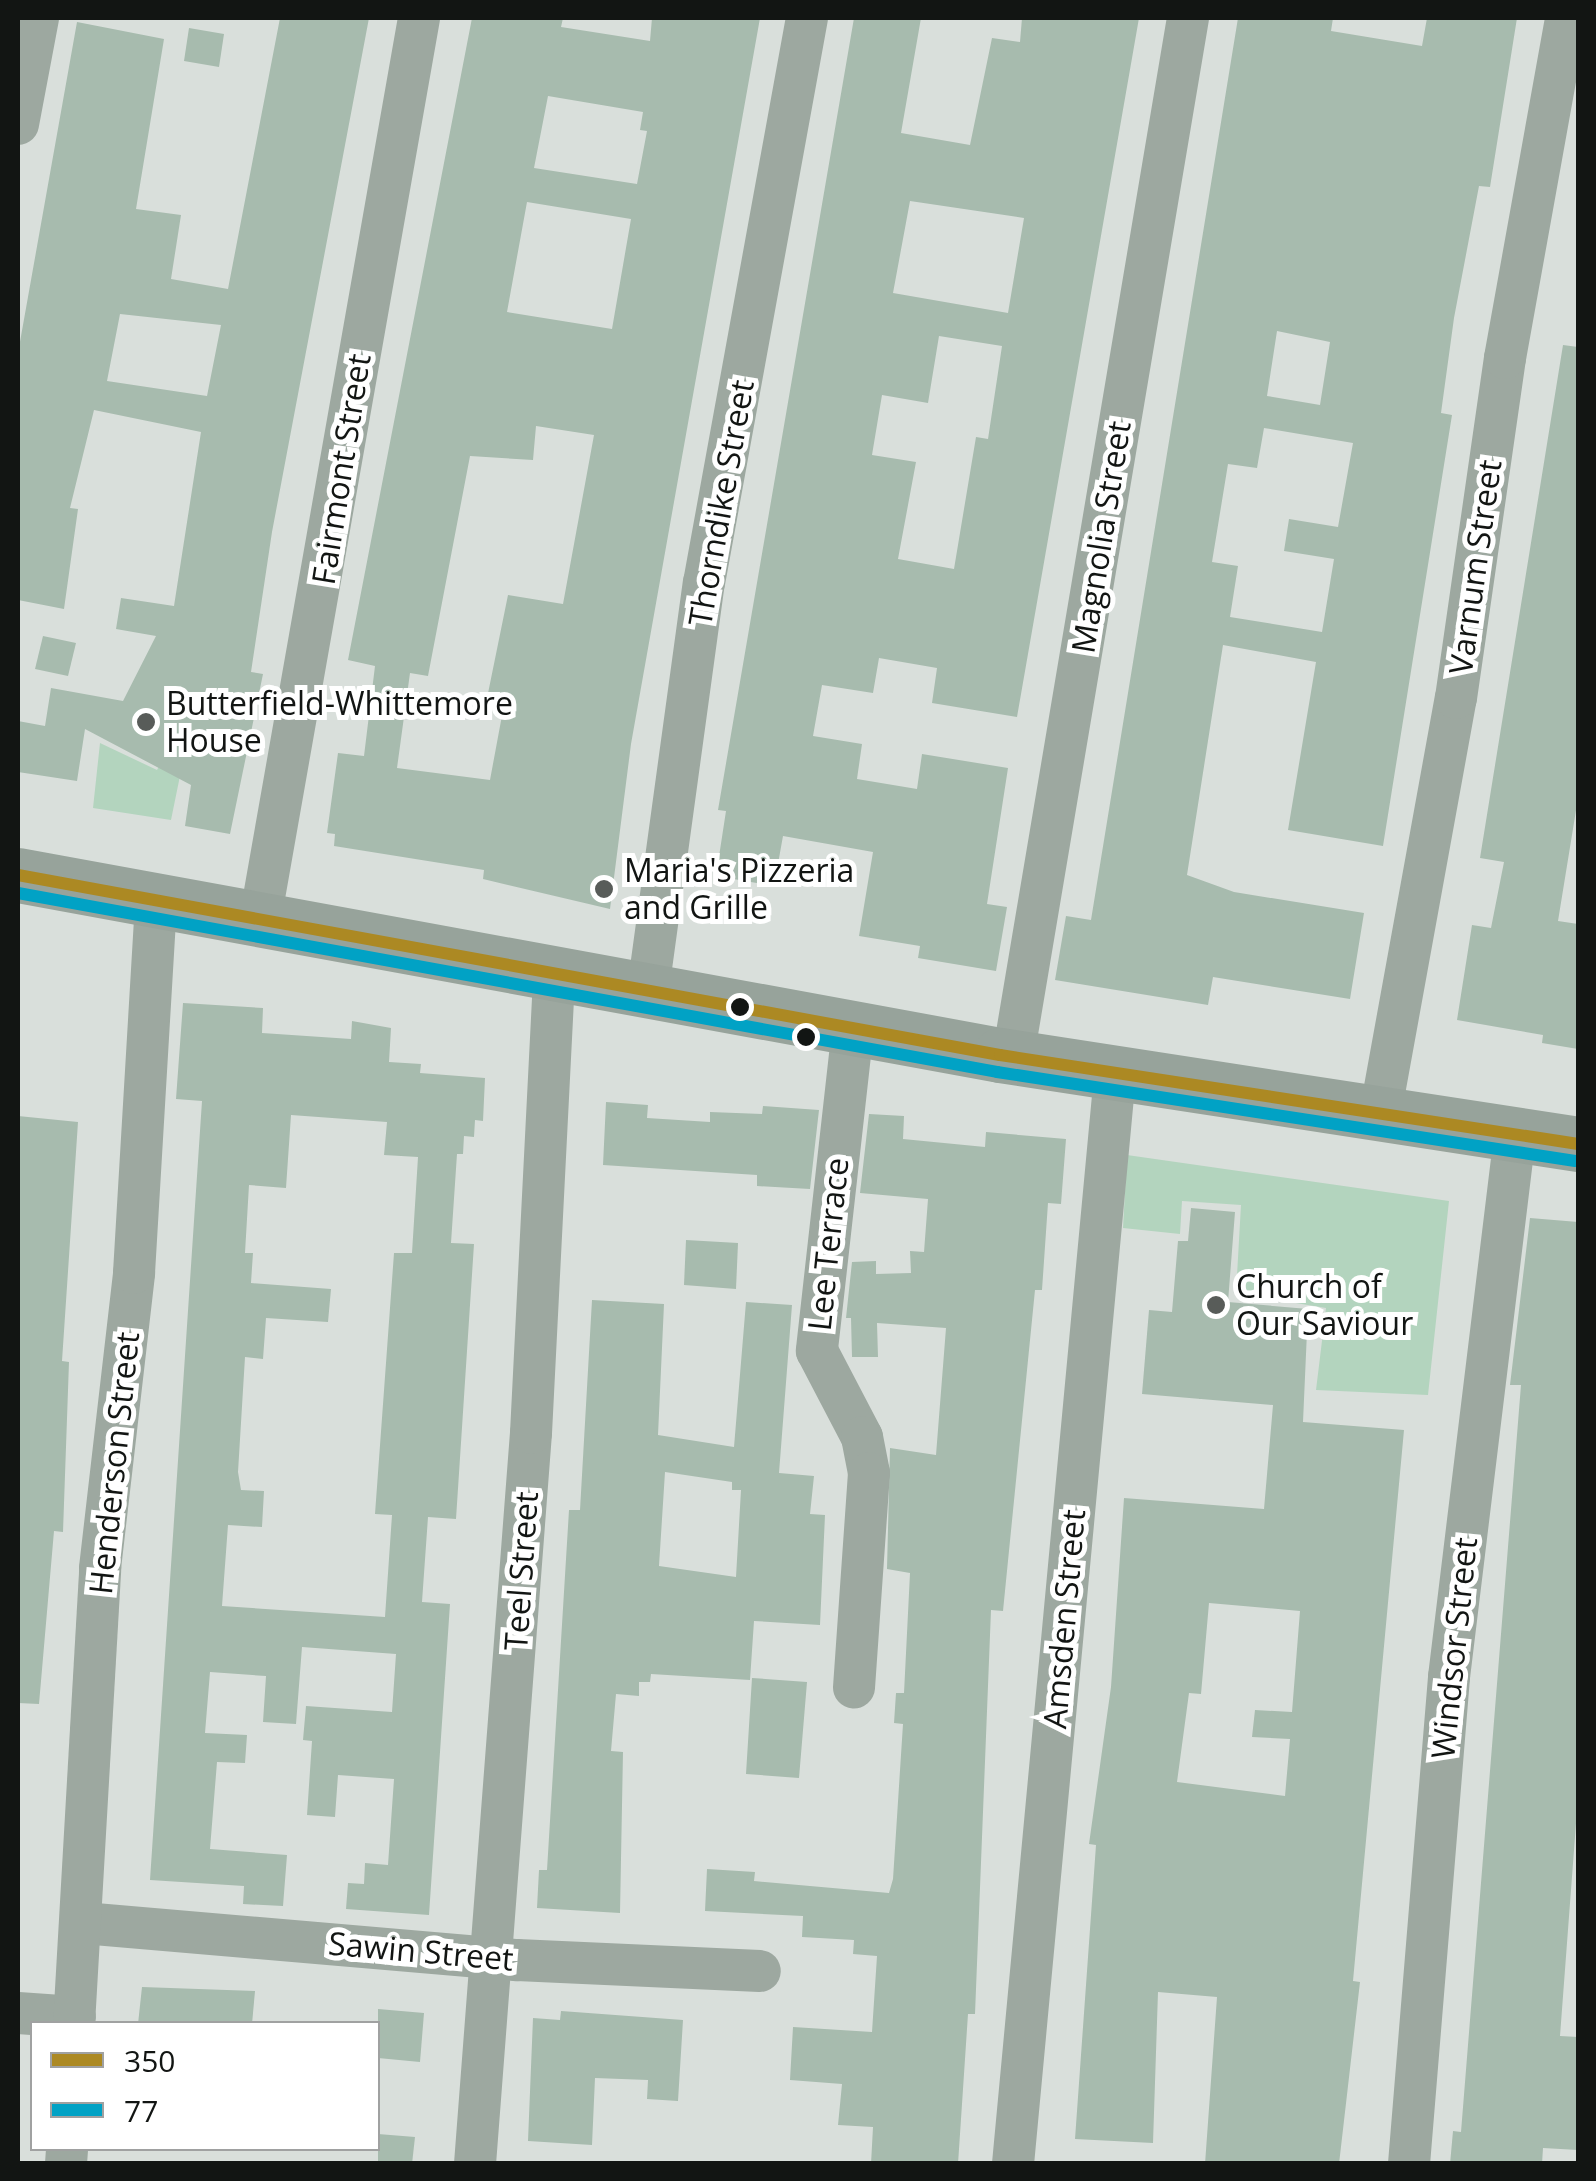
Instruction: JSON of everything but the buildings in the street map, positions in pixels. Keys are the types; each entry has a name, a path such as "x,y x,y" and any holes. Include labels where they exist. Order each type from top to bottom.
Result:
{"highway":[{"path":"18,875 554,977 648,990 1013,1057 1578,1144"}],"street":[{"path":"18,124 38,18"},
{"name":"Fairmont Street","path":"260,920 420,18"},
{"name":"Thorndike Street","path":"648,990 704,584 807,18"},
{"name":"Magnolia Street","path":"1013,1057 1188,18"},
{"name":"Varnum Street","path":"1380,1115 1456,698 1505,358 1566,18"},
{"name":"Henderson Street","path":"75,2020 100,1568 134,1273 156,902"},
{"name":"Teel Street","path":"475,2164 494,1958 531,1433 554,977"},
{"name":"Lee Terrace","path":"852,1028 817,1352 862,1437 869,1473 854,1688"},
{"name":"Amsden Street","path":"1012,2164 1115,1074"},
{"name":"Windsor Street","path":"1409,2164 1448,1677 1515,1135"},
{"name":"Sawin Street","path":"83,1924 494,1958 760,1972"},
{"path":"18,2014 75,2020"}],"green space":[{"path":"186,716 192,717 171,820 93,808 100,743 157,770"},
{"path":"1127,1155 1449,1201 1428,1395 1316,1390 1326,1308 1236,1293 1241,1205 1182,1201 1180,1234 1123,1228"}],"transit line":[{"name":"350","path":"18,875 1000,1055 1578,1144"},
{"name":"77","path":"18,893 997,1072 1575,1161"}],"place":[{"name":"Butterfield-Whittemore House","path":"146,722"},
{"name":"Maria's Pizzeria and Grille","path":"604,889"},
{"name":"Church of Our Saviour","path":"1216,1305"}]}
